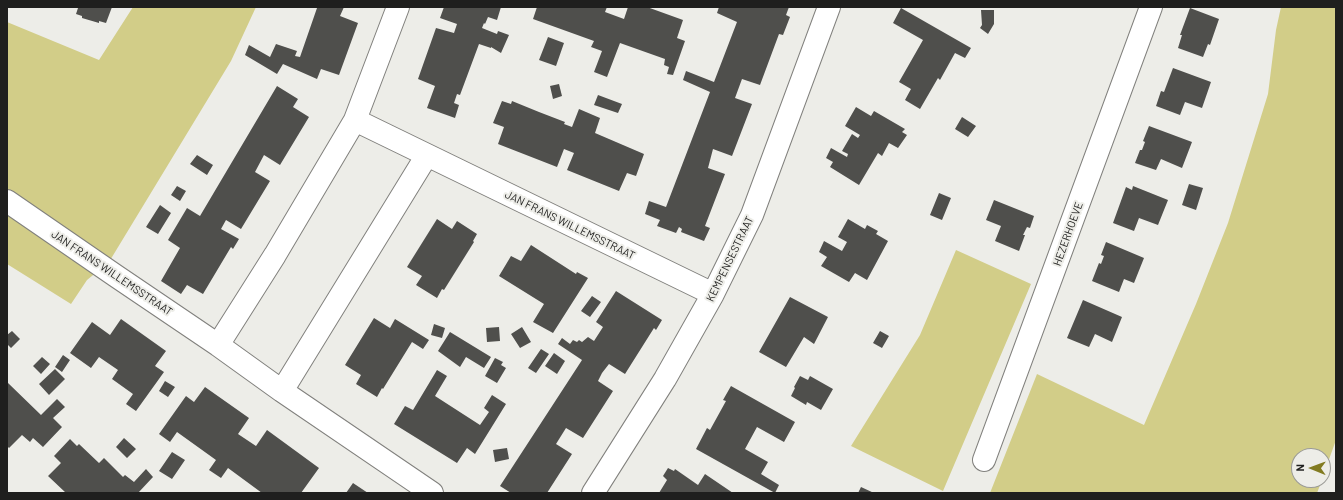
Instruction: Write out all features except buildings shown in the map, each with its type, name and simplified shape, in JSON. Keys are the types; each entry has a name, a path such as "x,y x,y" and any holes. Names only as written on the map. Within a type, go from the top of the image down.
{"street":[{"path":"218,345 275,255 355,120 398,7"},
{"name":"KEMPENSESTRAAT","path":"593,493 669,372 714,294 752,214 829,7"},
{"name":"HEZERHOEVE","path":"984,460 1151,7"},
{"name":"JAN FRANS WILLEMSSTRAAT","path":"355,120 714,294"},
{"path":"282,391 427,155"},
{"name":"JAN FRANS WILLEMSSTRAAT","path":"7,201 432,493"}],"shaded area":[{"path":"133,7 256,7 231,61 109,262 87,280 71,304 7,264 7,22 99,60"},
{"path":"1281,7 1336,7 1336,440 1331,454 1331,448 1291,448 1291,488 1319,488 1317,493 990,493 1037,374 1144,425 1196,304 1228,223 1268,94 1276,30"},
{"path":"956,250 1031,284 943,491 851,446 920,335"}]}
